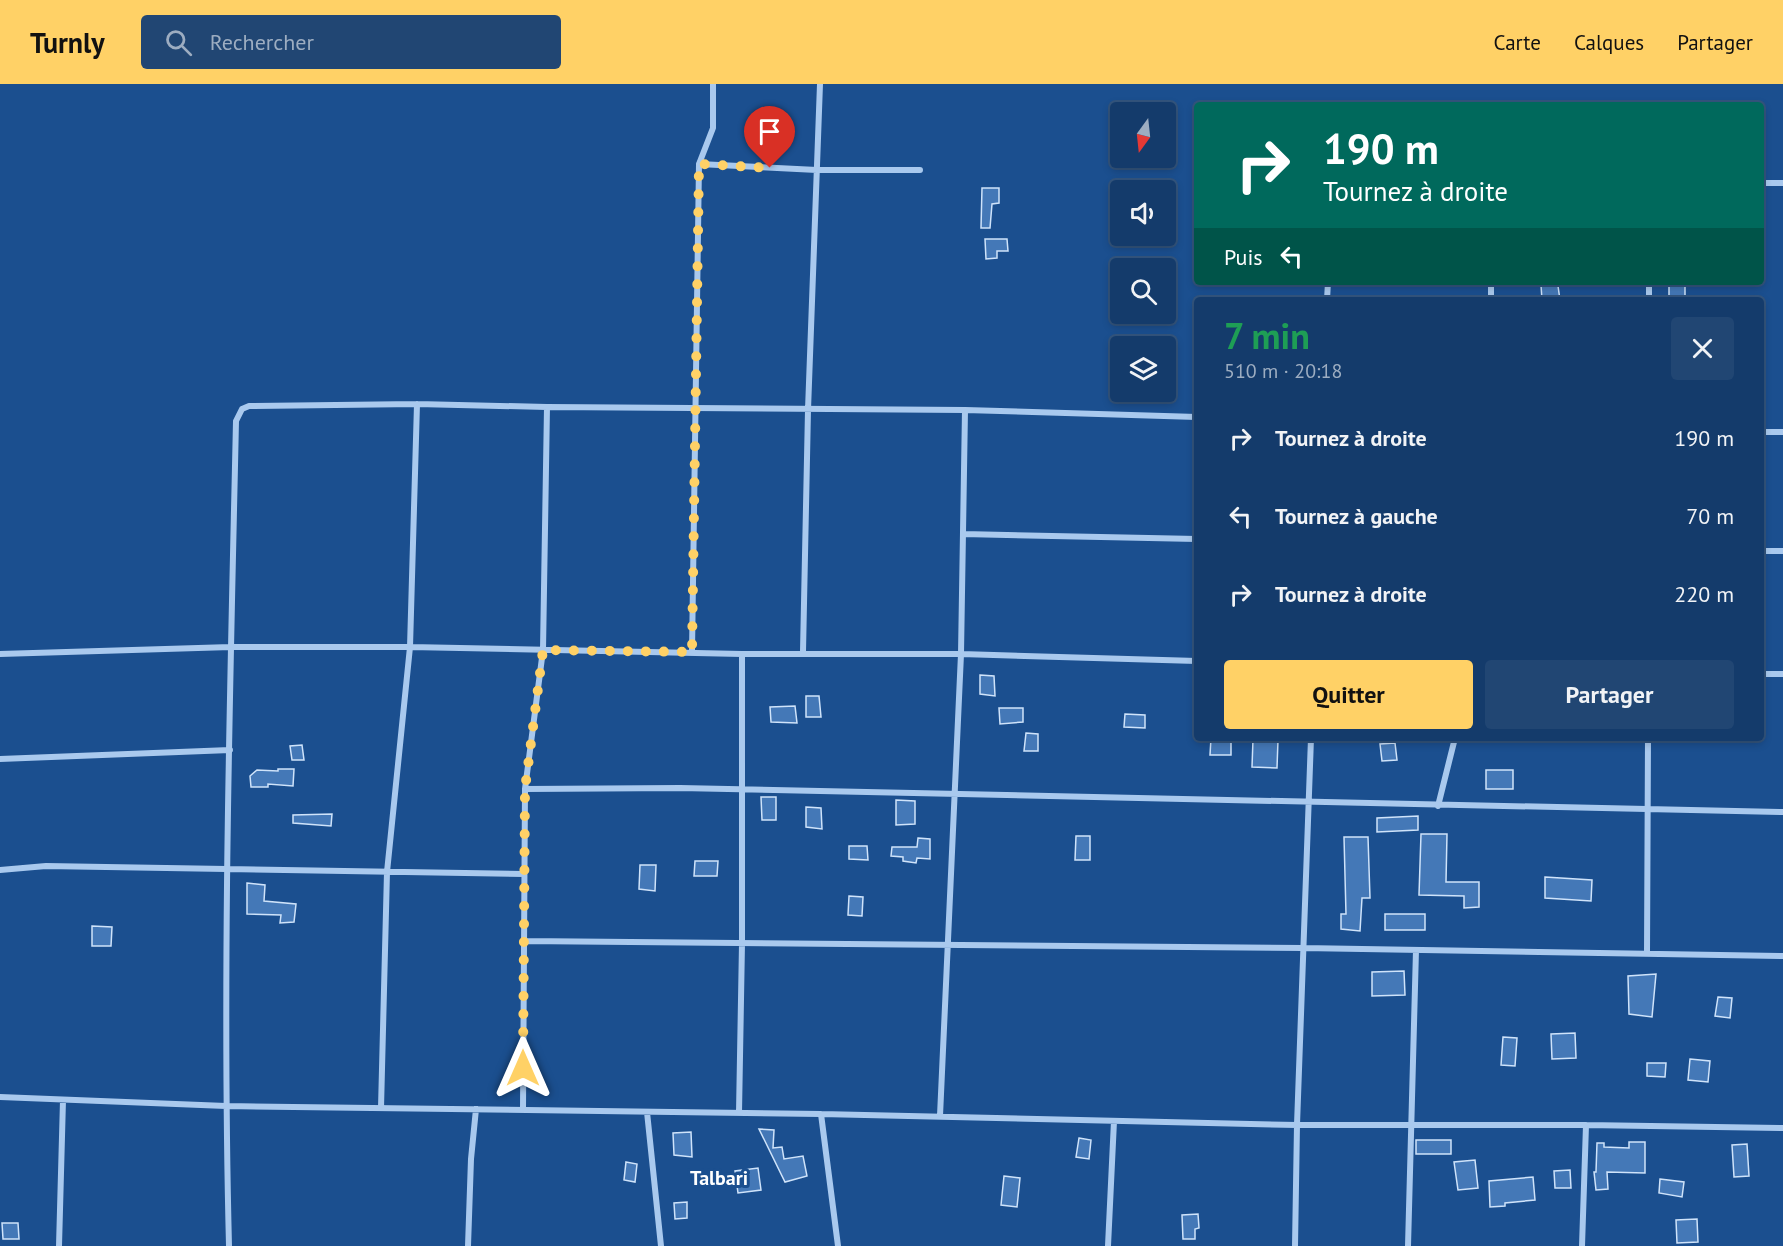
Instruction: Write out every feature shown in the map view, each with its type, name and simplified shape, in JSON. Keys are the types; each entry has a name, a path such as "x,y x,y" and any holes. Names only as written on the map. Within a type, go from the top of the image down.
{"street":[{"path":"692,652 699,164 713,128 713,84"},
{"path":"803,652 808,410 820,84"},
{"path":"699,164 817,170 921,170"},
{"path":"1764,183 1783,183"},
{"path":"381,1108 387,872 410,647 417,404"},
{"path":"229,1246 225,1106 231,647 236,421 242,409 249,406 417,404 696,409 965,410 1194,417"},
{"path":"523,1110 525,789 543,650 547,407"},
{"path":"940,1116 961,654 965,410"},
{"path":"1764,432 1783,432"},
{"path":"963,534 1194,539"},
{"path":"1764,551 1783,551"},
{"path":"0,654 231,647 410,647 742,654 803,652 961,654 1194,662"},
{"path":"739,1113 742,943 742,654"},
{"path":"1764,674 1783,674"},
{"path":"1295,1246 1297,1125 1311,741"},
{"path":"1437,806 1454,741"},
{"path":"1647,954 1648,741"},
{"path":"0,759 230,750"},
{"path":"525,789 741,789 1783,812"},
{"path":"0,870 46,866 524,874"},
{"path":"524,941 1303,948 1783,956"},
{"path":"1408,1246 1416,950"},
{"path":"0,1097 225,1106 940,1116 1297,1125 1783,1128"},
{"path":"59,1246 63,1100"},
{"path":"468,1246 471,1159 476,1109"},
{"path":"647,1112 661,1246"},
{"path":"821,1114 838,1246"},
{"path":"1108,1246 1114,1120"},
{"path":"1582,1246 1586,1125"}],"building":[{"path":"982,188 999,188 999,203 992,204 990,228 981,228"},
{"path":"985,239 1007,239 1008,251 997,251 997,258 986,259"},
{"path":"1541,285 1558,286 1560,297 1542,297"},
{"path":"1669,285 1685,285 1685,297 1669,297"},
{"path":"980,675 994,676 995,696 980,694"},
{"path":"806,696 819,696 821,717 806,717"},
{"path":"795,706 797,723 771,722 770,707"},
{"path":"999,708 1023,708 1023,722 1000,724"},
{"path":"1125,714 1145,715 1145,728 1124,727"},
{"path":"1026,733 1038,734 1038,751 1024,751"},
{"path":"1211,741 1231,741 1231,755 1210,755"},
{"path":"1253,741 1278,741 1277,768 1252,767"},
{"path":"1395,743 1397,760 1382,761 1380,744"},
{"path":"302,745 304,760 292,760 290,746"},
{"path":"278,769 294,769 293,786 268,784 268,787 251,787 250,776 257,770 278,771"},
{"path":"1486,770 1513,770 1513,789 1486,789"},
{"path":"761,797 776,797 776,820 762,820"},
{"path":"896,800 915,801 915,824 896,825"},
{"path":"806,807 821,808 822,829 806,827"},
{"path":"332,814 331,826 293,823 293,815"},
{"path":"1418,816 1418,830 1377,832 1377,818"},
{"path":"1421,834 1447,834 1446,882 1479,882 1479,907 1464,908 1464,896 1419,895"},
{"path":"1076,836 1090,836 1090,860 1075,860"},
{"path":"1344,837 1368,837 1370,898 1362,898 1360,931 1341,929 1341,914 1346,914"},
{"path":"918,838 930,839 930,859 917,858 916,863 903,861 903,857 891,856 892,847 917,847"},
{"path":"849,846 867,846 868,860 849,859"},
{"path":"695,861 718,861 717,876 694,876"},
{"path":"640,865 656,865 655,891 639,889"},
{"path":"1545,877 1592,880 1591,901 1545,898"},
{"path":"247,883 265,885 264,901 296,904 294,922 280,923 281,915 247,914"},
{"path":"849,896 863,897 862,916 848,915"},
{"path":"1385,914 1425,914 1425,930 1385,930"},
{"path":"92,926 112,927 111,946 92,946"},
{"path":"1404,971 1405,995 1372,996 1372,972"},
{"path":"1656,974 1652,1017 1629,1014 1628,976"},
{"path":"1718,997 1732,998 1730,1018 1715,1016"},
{"path":"1575,1033 1576,1058 1552,1059 1551,1034"},
{"path":"1503,1037 1517,1038 1515,1066 1501,1065"},
{"path":"1690,1059 1710,1061 1708,1082 1688,1080"},
{"path":"1647,1063 1666,1063 1665,1077 1647,1076"},
{"path":"759,1129 774,1130 773,1148 782,1147 784,1159 803,1156 807,1176 785,1182"},
{"path":"691,1132 692,1157 674,1155 673,1133"},
{"path":"1079,1138 1091,1140 1089,1159 1076,1157"},
{"path":"1416,1140 1451,1140 1451,1154 1416,1154"},
{"path":"1629,1142 1645,1142 1645,1173 1607,1172 1608,1189 1596,1190 1594,1172 1596,1172 1597,1143 1604,1143 1604,1147 1629,1148"},
{"path":"1747,1144 1749,1176 1734,1177 1732,1145"},
{"path":"1475,1160 1478,1188 1458,1190 1454,1162"},
{"path":"626,1162 637,1164 635,1182 624,1180"},
{"path":"758,1168 761,1190 738,1193 735,1171"},
{"path":"1570,1170 1571,1188 1555,1188 1554,1171"},
{"path":"1004,1176 1020,1178 1017,1207 1001,1205"},
{"path":"1533,1177 1535,1200 1490,1207 1489,1181"},
{"path":"1660,1179 1684,1182 1682,1197 1659,1193"},
{"path":"687,1202 687,1218 675,1219 674,1203"},
{"path":"1198,1214 1199,1228 1195,1229 1195,1239 1183,1239 1182,1215"},
{"path":"1697,1219 1698,1242 1677,1243 1676,1220"},
{"path":"2,1223 18,1223 19,1239 3,1239"}],"district":[{"name":"Talbari","path":"719,1178"}],"route":[{"path":"523,1068 525,789 543,650 692,652 699,164 770,168"}]}
